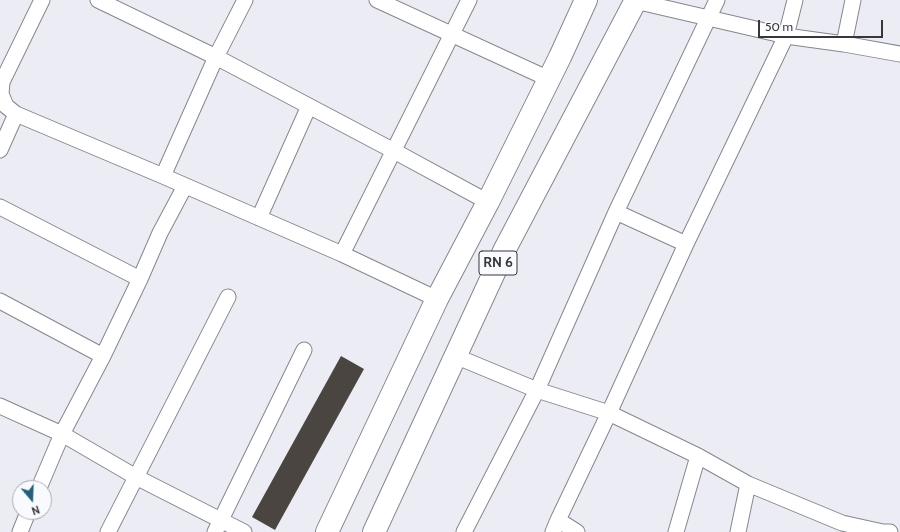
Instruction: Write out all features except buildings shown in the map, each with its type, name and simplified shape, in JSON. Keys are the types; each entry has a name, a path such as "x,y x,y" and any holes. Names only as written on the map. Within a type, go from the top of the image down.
{"main road":[{"name":"RN 6","path":"327,532 437,299 488,202 586,0"},
{"name":"RN 6","path":"374,532 505,249 635,0"}],"street":[{"path":"42,0 2,82 1,94 6,106 16,114 342,254 437,299"},
{"path":"98,0 216,57 488,202"},
{"path":"163,176 216,57 245,0"},
{"path":"377,0 549,79"},
{"path":"342,254 469,0"},
{"path":"635,0 786,36 900,54"},
{"path":"464,532 537,390 616,212 717,0"},
{"path":"577,532 555,526 609,413 686,244 786,36 795,0"},
{"path":"844,44 853,0"},
{"path":"259,218 309,106"},
{"path":"0,150 16,114"},
{"path":"42,480 62,434 103,356 184,186"},
{"path":"0,207 140,279"},
{"path":"616,212 686,244"},
{"path":"108,532 228,297"},
{"path":"0,301 103,356"},
{"path":"218,526 304,350"},
{"path":"455,356 537,390 609,413 698,456 748,484 842,523 883,532 890,532"},
{"path":"0,406 62,434 218,526 244,532"},
{"path":"676,532 698,456"},
{"path":"738,532 748,484"},
{"path":"20,532 25,520"}]}
